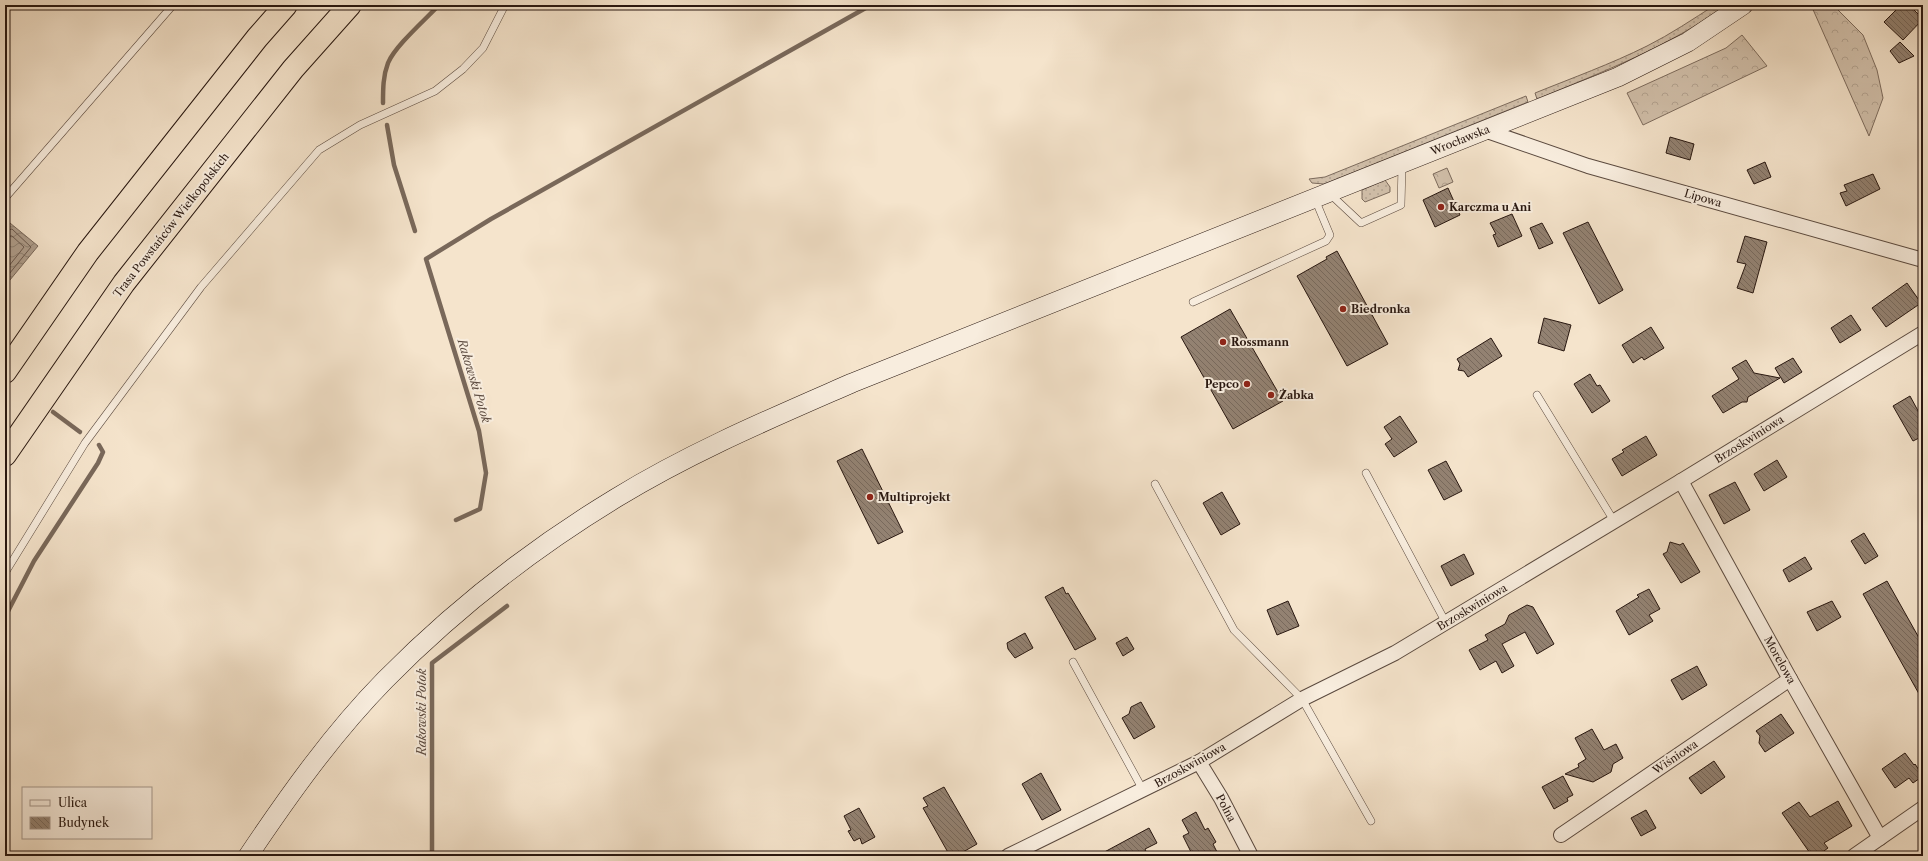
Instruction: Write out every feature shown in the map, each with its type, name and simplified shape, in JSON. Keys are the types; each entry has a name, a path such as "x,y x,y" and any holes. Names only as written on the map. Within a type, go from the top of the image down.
{"highway":[{"path":"5,372 88,252 257,38 286,5"},
{"name":"Trasa Powstańców Wielkopolskich","path":"5,455 124,282 293,69 350,5"}],"main road":[{"name":"Wrocławska","path":"248,856 282,805 335,737 385,680 483,591 518,564 592,512 686,458 789,410 992,327 1618,77 1688,42 1743,5"}],"street":[{"name":"Lipowa","path":"1484,130 1588,166 1923,260"},
{"name":"Brzoskwiniowa","path":"1008,856 1199,762 1302,699 1395,652 1446,623 1923,332"},
{"name":"Morelowa","path":"1681,481 1880,838"},
{"name":"Wiśniowa","path":"1560,835 1790,679"},
{"name":"Polna","path":"1199,762 1221,798 1251,856"},
{"path":"1854,856 1923,808"}],"lane":[{"path":"5,198 172,5"},
{"path":"5,573 85,443 201,287 319,150 360,125 435,92 463,69 482,48 505,5"},
{"path":"1322,196 1361,224 1401,205 1402,164"},
{"path":"1193,302 1326,241 1330,235 1322,196"},
{"path":"1537,395 1614,521"},
{"path":"1366,473 1446,623"},
{"path":"1154,484 1234,630 1302,699 1371,821"},
{"path":"1073,662 1143,790"}],"green space":[{"path":"1715,5 1726,5 1682,34 1634,58 1537,99 1535,93 1633,53 1673,31"},
{"path":"1811,5 1833,5 1863,35 1877,70 1883,98 1869,136"},
{"path":"1742,35 1767,66 1643,125 1627,93 1726,48"},
{"path":"1526,96 1528,102 1324,184 1312,183 1309,179 1325,177"},
{"path":"1447,168 1453,182 1439,188 1433,174"},
{"path":"1385,180 1390,187 1390,192 1365,202 1362,199 1362,190"}],"water":[{"path":"10,223 38,246 5,286 5,229"}],"building":[{"path":"1901,5 1909,5 1923,19 1903,40 1884,22"},
{"path":"1900,42 1914,56 1899,63 1890,51"},
{"path":"1670,137 1694,144 1690,160 1666,153"},
{"path":"1765,162 1771,177 1754,184 1747,170"},
{"path":"1873,174 1880,189 1846,206 1840,193 1847,191 1844,185"},
{"name":"Karczma u Ani","path":"1448,188 1460,215 1435,227 1423,200"},
{"path":"1512,214 1522,236 1498,247 1493,235 1496,234 1490,223"},
{"path":"1588,222 1623,290 1599,304 1563,233"},
{"path":"1542,223 1553,243 1539,249 1530,228"},
{"path":"1745,236 1767,242 1753,293 1737,288 1746,264 1737,262"},
{"name":"Biedronka","path":"1337,251 1388,344 1347,366 1297,276 1327,259 1326,257"},
{"path":"1907,283 1921,303 1886,327 1872,308"},
{"path":"1230,309 1283,401 1233,429 1181,337"},
{"path":"1851,315 1861,330 1840,343 1831,328"},
{"path":"1544,318 1571,325 1564,351 1538,343"},
{"path":"1651,327 1664,348 1644,360 1642,357 1633,363 1622,345"},
{"path":"1491,338 1502,356 1468,377 1464,371 1458,370 1460,364 1457,359"},
{"path":"1793,358 1802,372 1784,383 1775,368"},
{"path":"1746,360 1754,373 1780,378 1748,397 1747,402 1742,402 1723,413 1712,396 1739,379 1732,368"},
{"path":"1590,374 1597,386 1600,385 1610,401 1592,413 1574,384"},
{"path":"1910,396 1923,420 1923,436 1913,441 1893,406"},
{"path":"1400,416 1417,442 1394,457 1385,444 1392,439 1384,427"},
{"path":"1646,436 1657,455 1622,476 1612,459 1624,452 1622,450"},
{"name":"Multiprojekt","path":"862,449 903,532 878,544 837,461"},
{"path":"1777,460 1787,477 1764,491 1754,474"},
{"path":"1446,461 1462,491 1444,500 1428,470"},
{"path":"1735,482 1750,510 1724,524 1709,495"},
{"path":"1222,492 1240,524 1221,535 1203,503"},
{"path":"1864,533 1878,556 1865,564 1851,541"},
{"path":"1670,542 1680,545 1683,543 1700,572 1681,583 1663,554 1667,552"},
{"path":"1464,554 1474,574 1451,586 1441,566"},
{"path":"1805,557 1812,569 1789,582 1783,570"},
{"path":"1887,581 1923,645 1923,701 1863,594"},
{"path":"1063,587 1066,594 1068,593 1096,639 1075,650 1045,597"},
{"path":"1649,589 1660,609 1649,615 1653,621 1629,635 1616,611 1639,597 1637,595"},
{"path":"1288,601 1299,626 1277,635 1267,610"},
{"path":"1832,601 1841,617 1817,631 1807,612"},
{"path":"1527,605 1533,607 1554,644 1537,654 1525,632 1502,644 1514,666 1502,673 1496,661 1480,670 1469,650 1488,640 1485,635 1505,624 1509,615"},
{"path":"1025,633 1033,648 1015,658 1008,649 1007,643"},
{"path":"1127,637 1134,649 1123,656 1116,643"},
{"path":"1697,666 1707,685 1682,700 1671,680"},
{"path":"1141,702 1155,727 1134,739 1122,718 1129,714 1131,707"},
{"path":"1781,714 1794,733 1765,752 1759,743 1760,736 1756,731"},
{"path":"1592,729 1604,750 1616,744 1623,758 1613,764 1611,772 1593,782 1565,774 1579,767 1578,764 1586,759 1575,738"},
{"path":"1905,753 1923,776 1913,783 1909,778 1895,788 1882,769"},
{"path":"1714,761 1725,777 1701,794 1689,778"},
{"path":"1041,773 1061,810 1042,820 1022,784"},
{"path":"1563,776 1573,795 1567,798 1568,801 1554,809 1542,787"},
{"path":"944,787 977,844 956,856 950,856 923,808 928,806 923,798"},
{"path":"1838,801 1852,826 1824,843 1828,848 1817,856 1812,856 1782,813 1799,802 1810,817"},
{"path":"859,808 875,837 862,844 860,838 854,841 848,831 851,830 844,816"},
{"path":"1646,810 1656,828 1641,836 1631,818"},
{"path":"1196,812 1205,830 1208,828 1216,842 1213,844 1219,856 1193,856 1183,836 1189,833 1182,820"},
{"path":"1149,828 1157,843 1145,849 1148,856 1097,856"}],"waterway":[{"name":"Rakowski Potok","path":"383,103 383,88 388,63 404,41 439,5"},
{"path":"456,520 480,509 486,473 479,431 426,259 491,219 871,5"},
{"name":"Rakowski Potok","path":"387,125 394,165 415,231"},
{"path":"53,412 80,432"},
{"path":"5,617 34,561 98,463 103,452 99,445"},
{"name":"Rakowski Potok","path":"432,856 432,663 507,606"}],"place":[{"name":"Karczma u Ani","path":"1441,207"},
{"name":"Biedronka","path":"1343,309"},
{"name":"Rossmann","path":"1223,342"},
{"name":"Pepco","path":"1247,384"},
{"name":"Żabka","path":"1271,395"},
{"name":"Multiprojekt","path":"870,497"}]}
